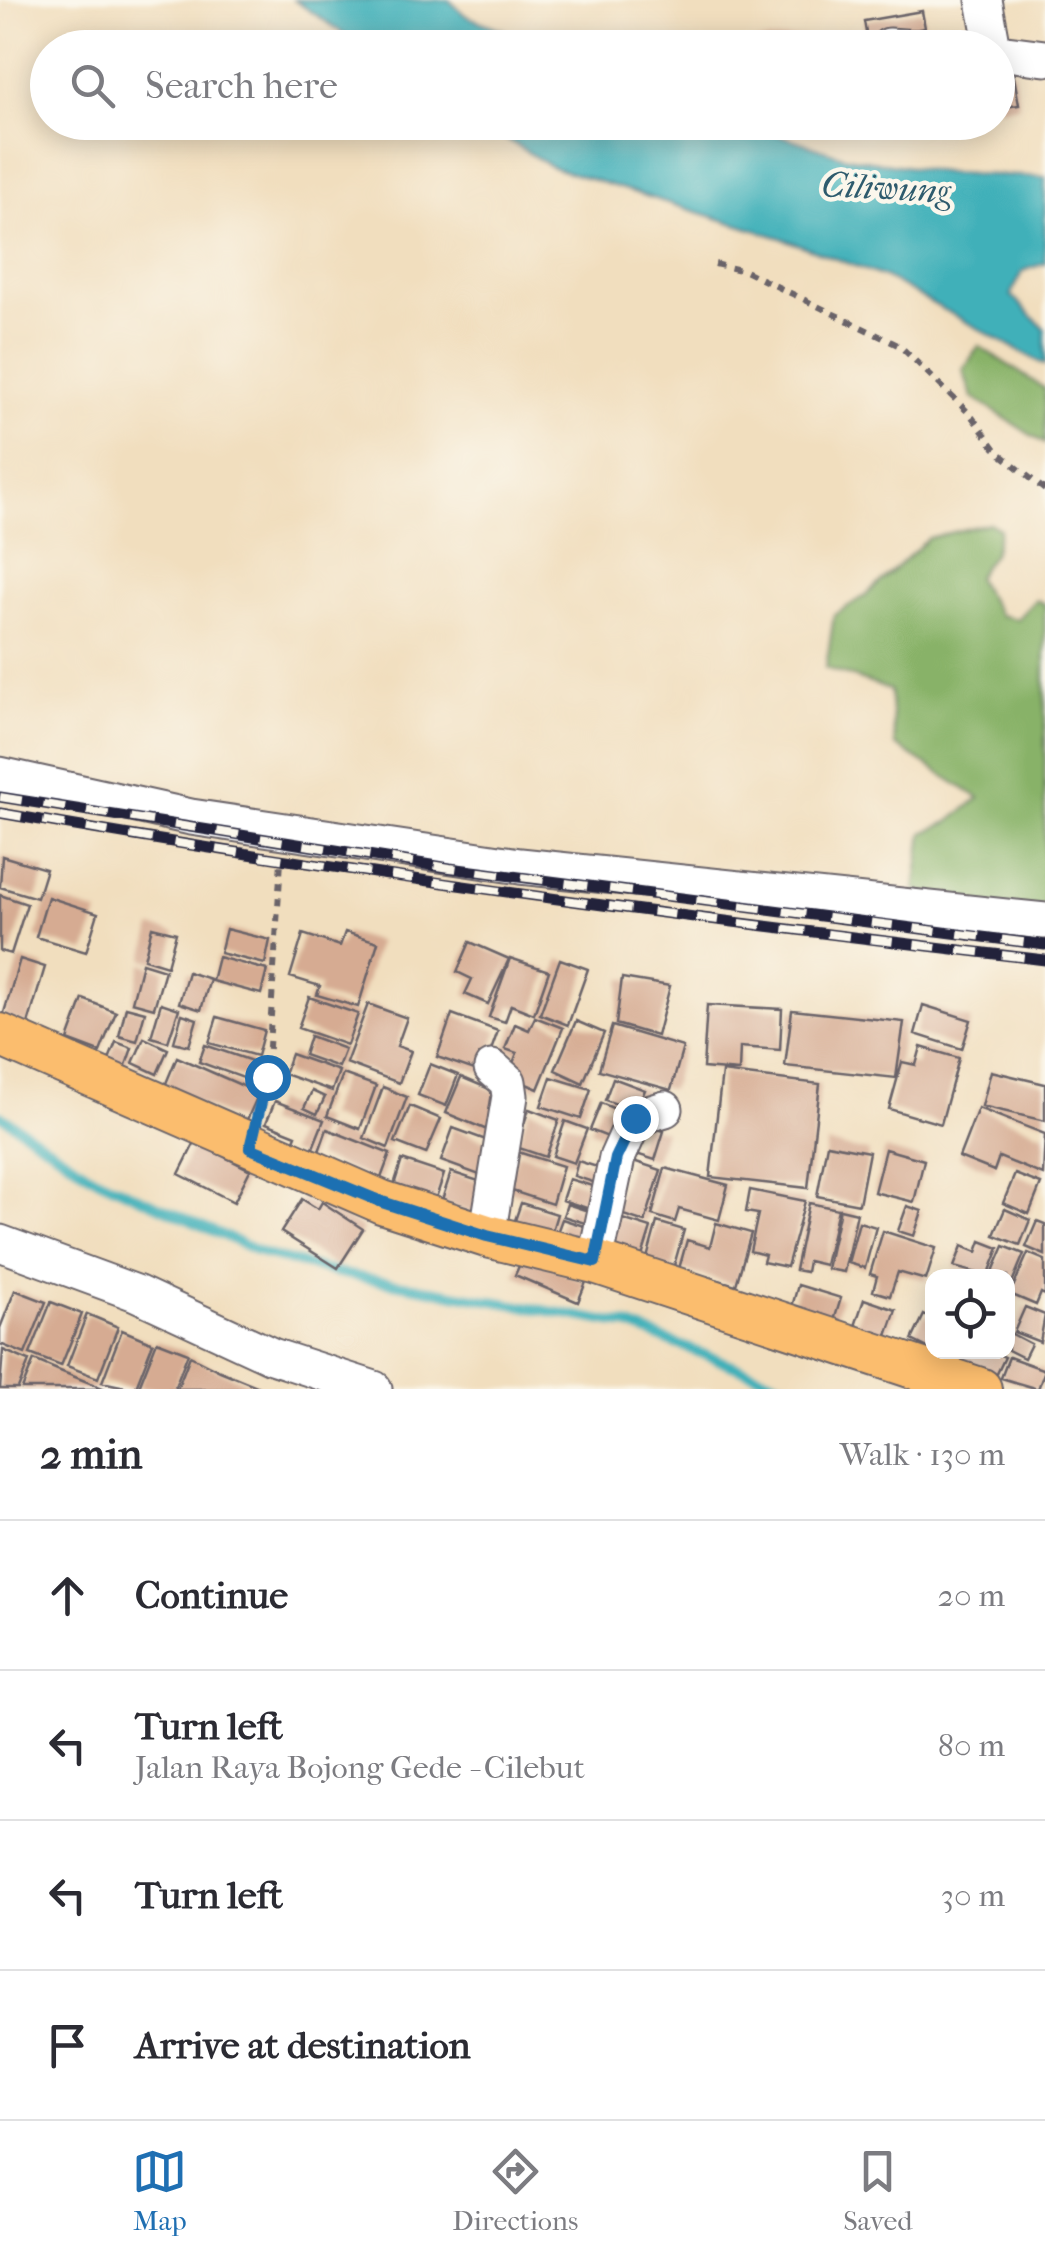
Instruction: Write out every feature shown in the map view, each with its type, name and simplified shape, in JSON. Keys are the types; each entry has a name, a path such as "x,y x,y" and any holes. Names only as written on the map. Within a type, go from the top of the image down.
{"main road":[{"path":"0,1035 110,1080 250,1148 382,1202 487,1236 595,1262 980,1389"}],"street":[{"path":"984,0 991,30"},
{"path":"1015,53 1045,58"},
{"path":"0,775 191,818 520,866 1045,921"},
{"path":"487,1236 510,1096 508,1082 492,1068"},
{"path":"595,1262 616,1158 635,1118 665,1109"},
{"path":"0,1243 136,1292 272,1356 374,1389"}],"path":[{"path":"715,264 745,271 900,346 970,414 998,452 1045,490"},
{"path":"250,1148 267,1077 282,830"}],"green space":[{"path":"979,346 1045,389 1045,444 972,397 963,370"},
{"path":"989,523 1000,529 993,554 976,577 999,615 1017,619 1035,600 1045,604 1045,927 915,890 923,833 949,822 979,798 895,745 890,690 826,668 834,615 865,596 929,538"}],"water":[{"path":"294,0 449,0 466,16 502,30 338,30"},
{"name":"Ciliwung","path":"508,140 794,140 846,157 948,173 1045,177 1045,263 1023,271 1011,295 1045,329 1045,365 884,277 781,238 552,167"}],"building":[{"path":"922,11 925,28 866,30 864,21"},
{"path":"2,856 46,869 37,898 0,887"},
{"path":"0,895 27,904 11,954 0,951"},
{"path":"48,897 98,913 86,952 36,937"},
{"path":"152,927 176,933 167,966 144,959"},
{"path":"226,929 270,940 265,964 220,953"},
{"path":"345,932 378,942 358,1007 317,995 320,986 290,977 303,934 340,946"},
{"path":"470,942 509,959 488,1004 465,994 472,979 457,972"},
{"path":"218,957 267,970 261,994 212,981"},
{"path":"510,958 549,971 534,1014 511,1005 505,1022 489,1017"},
{"path":"20,959 45,967 28,1024 3,1016"},
{"path":"560,959 588,969 568,1025 540,1014"},
{"path":"142,963 165,970 154,1008 132,1002"},
{"path":"188,972 210,979 201,1010 179,1003"},
{"path":"622,978 670,986 657,1036 616,1024"},
{"path":"309,997 358,1014 347,1045 298,1028"},
{"path":"83,999 116,1012 100,1052 68,1040"},
{"path":"161,1003 179,1009 168,1042 151,1037"},
{"path":"368,1004 407,1018 397,1046 411,1051 399,1083 346,1063"},
{"path":"707,1005 782,1009 780,1050 740,1047 739,1071 703,1068"},
{"path":"923,1005 971,1020 962,1049 915,1034"},
{"path":"126,1007 145,1012 137,1041 119,1036"},
{"path":"792,1010 904,1022 896,1078 785,1066"},
{"path":"182,1014 197,1019 189,1046 174,1042"},
{"path":"452,1014 498,1031 483,1073 437,1057"},
{"path":"217,1017 264,1030 257,1056 209,1043"},
{"path":"535,1017 563,1028 538,1089 508,1076 517,1053 505,1049 515,1024 529,1030"},
{"path":"576,1021 604,1033 583,1083 555,1070"},
{"path":"612,1026 683,1047 671,1090 599,1070"},
{"path":"310,1036 345,1049 338,1067 304,1055"},
{"path":"144,1038 168,1049 157,1074 133,1063"},
{"path":"116,1042 132,1048 125,1068 108,1062"},
{"path":"205,1045 252,1061 246,1079 199,1062"},
{"path":"921,1047 959,1058 941,1124 889,1109 902,1062 916,1065"},
{"path":"291,1054 339,1071 332,1091 284,1074"},
{"path":"177,1057 259,1093 245,1124 164,1088"},
{"path":"430,1064 458,1075 446,1106 418,1095"},
{"path":"991,1071 1045,1084 1045,1121 982,1106"},
{"path":"722,1072 820,1084 808,1188 710,1177"},
{"path":"343,1074 376,1086 360,1129 327,1116"},
{"path":"461,1077 506,1096 492,1132 446,1113"},
{"path":"551,1077 591,1089 581,1119 541,1106"},
{"path":"613,1078 645,1090 636,1111 605,1100"},
{"path":"383,1087 407,1097 388,1148 364,1138"},
{"path":"312,1091 325,1097 317,1114 304,1108"},
{"path":"275,1101 324,1120 308,1160 289,1152 296,1135 266,1123"},
{"path":"601,1103 629,1115 618,1141 590,1130"},
{"path":"410,1106 441,1119 426,1154 395,1142"},
{"path":"978,1108 1045,1134 1043,1175 999,1157 994,1171 959,1157"},
{"path":"529,1109 559,1120 546,1157 516,1147"},
{"path":"565,1121 587,1129 574,1163 553,1156"},
{"path":"642,1124 664,1131 655,1160 633,1153"},
{"path":"453,1128 497,1144 485,1177 441,1161"},
{"path":"327,1129 390,1154 380,1181 317,1157"},
{"path":"195,1142 250,1170 234,1202 179,1174"},
{"path":"827,1144 869,1152 859,1204 817,1196"},
{"path":"885,1149 924,1160 914,1202 874,1192"},
{"path":"518,1152 563,1166 552,1204 506,1189"},
{"path":"402,1160 444,1174 435,1201 393,1188"},
{"path":"630,1160 661,1170 645,1222 614,1212"},
{"path":"578,1161 610,1171 605,1186 574,1176"},
{"path":"665,1168 728,1185 719,1220 679,1209 675,1222 652,1215"},
{"path":"451,1172 488,1184 478,1215 441,1203"},
{"path":"1015,1174 1041,1184 1029,1214 1003,1203"},
{"path":"569,1179 606,1190 599,1212 562,1200"},
{"path":"750,1190 805,1201 787,1267 763,1262 765,1255 750,1251 758,1214 746,1212"},
{"path":"302,1199 318,1209 322,1202 363,1229 338,1268 281,1232"},
{"path":"521,1203 557,1214 550,1237 513,1226"},
{"path":"809,1203 838,1209 825,1265 808,1261 806,1272 795,1270"},
{"path":"567,1204 597,1214 594,1226 563,1216"},
{"path":"907,1206 922,1211 914,1236 898,1231"},
{"path":"840,1209 857,1213 844,1272 827,1269"},
{"path":"1005,1209 1030,1220 1020,1245 994,1235"},
{"path":"616,1217 651,1228 640,1263 605,1251"},
{"path":"562,1219 596,1230 590,1249 555,1238"},
{"path":"1037,1221 1045,1224 1045,1255 1026,1247"},
{"path":"657,1222 684,1230 673,1269 646,1262"},
{"path":"859,1222 876,1227 865,1268 848,1263"},
{"path":"716,1223 751,1233 736,1285 679,1269 687,1240 710,1247"},
{"path":"883,1231 936,1248 929,1269 925,1269 925,1280 898,1272 890,1296 873,1291 877,1276 870,1274"},
{"path":"981,1241 999,1248 991,1269 954,1267 962,1246 977,1252"},
{"path":"1004,1246 1024,1254 1015,1275 1015,1269 994,1269"},
{"path":"1028,1253 1045,1260 1045,1295 1041,1293 1036,1305 1015,1296 1015,1283"},
{"path":"524,1255 586,1282 578,1302 515,1275"},
{"path":"798,1285 841,1298 832,1327 790,1314"},
{"path":"15,1290 46,1302 25,1354 0,1344 0,1328"},
{"path":"864,1299 896,1310 883,1347 852,1335"},
{"path":"51,1302 82,1314 61,1366 30,1354"},
{"path":"1025,1307 1045,1315 1040,1342 1015,1330"},
{"path":"87,1314 118,1327 98,1378 67,1366"},
{"path":"924,1315 925,1316 925,1346 912,1340"},
{"path":"122,1330 153,1343 135,1389 102,1382"},
{"path":"1015,1336 1031,1344 1024,1358 1015,1354"},
{"path":"157,1341 188,1353 174,1389 138,1389"},
{"path":"3,1350 29,1361 18,1389 0,1389"},
{"path":"190,1356 220,1371 264,1389 177,1389"},
{"path":"942,1359 1004,1359 991,1386"},
{"path":"1008,1359 1045,1370 1038,1389 1001,1378"},
{"path":"34,1360 60,1371 105,1389 22,1389"}],"waterway":[{"path":"0,1115 92,1176 264,1254 337,1273 627,1325 795,1389"}],"railway":[{"path":"0,797 450,868 1045,945"},
{"path":"0,813 521,894 1045,960"}],"route":[{"path":"267,1077 250,1148 382,1202 487,1236 595,1262 616,1158 635,1118"}]}
